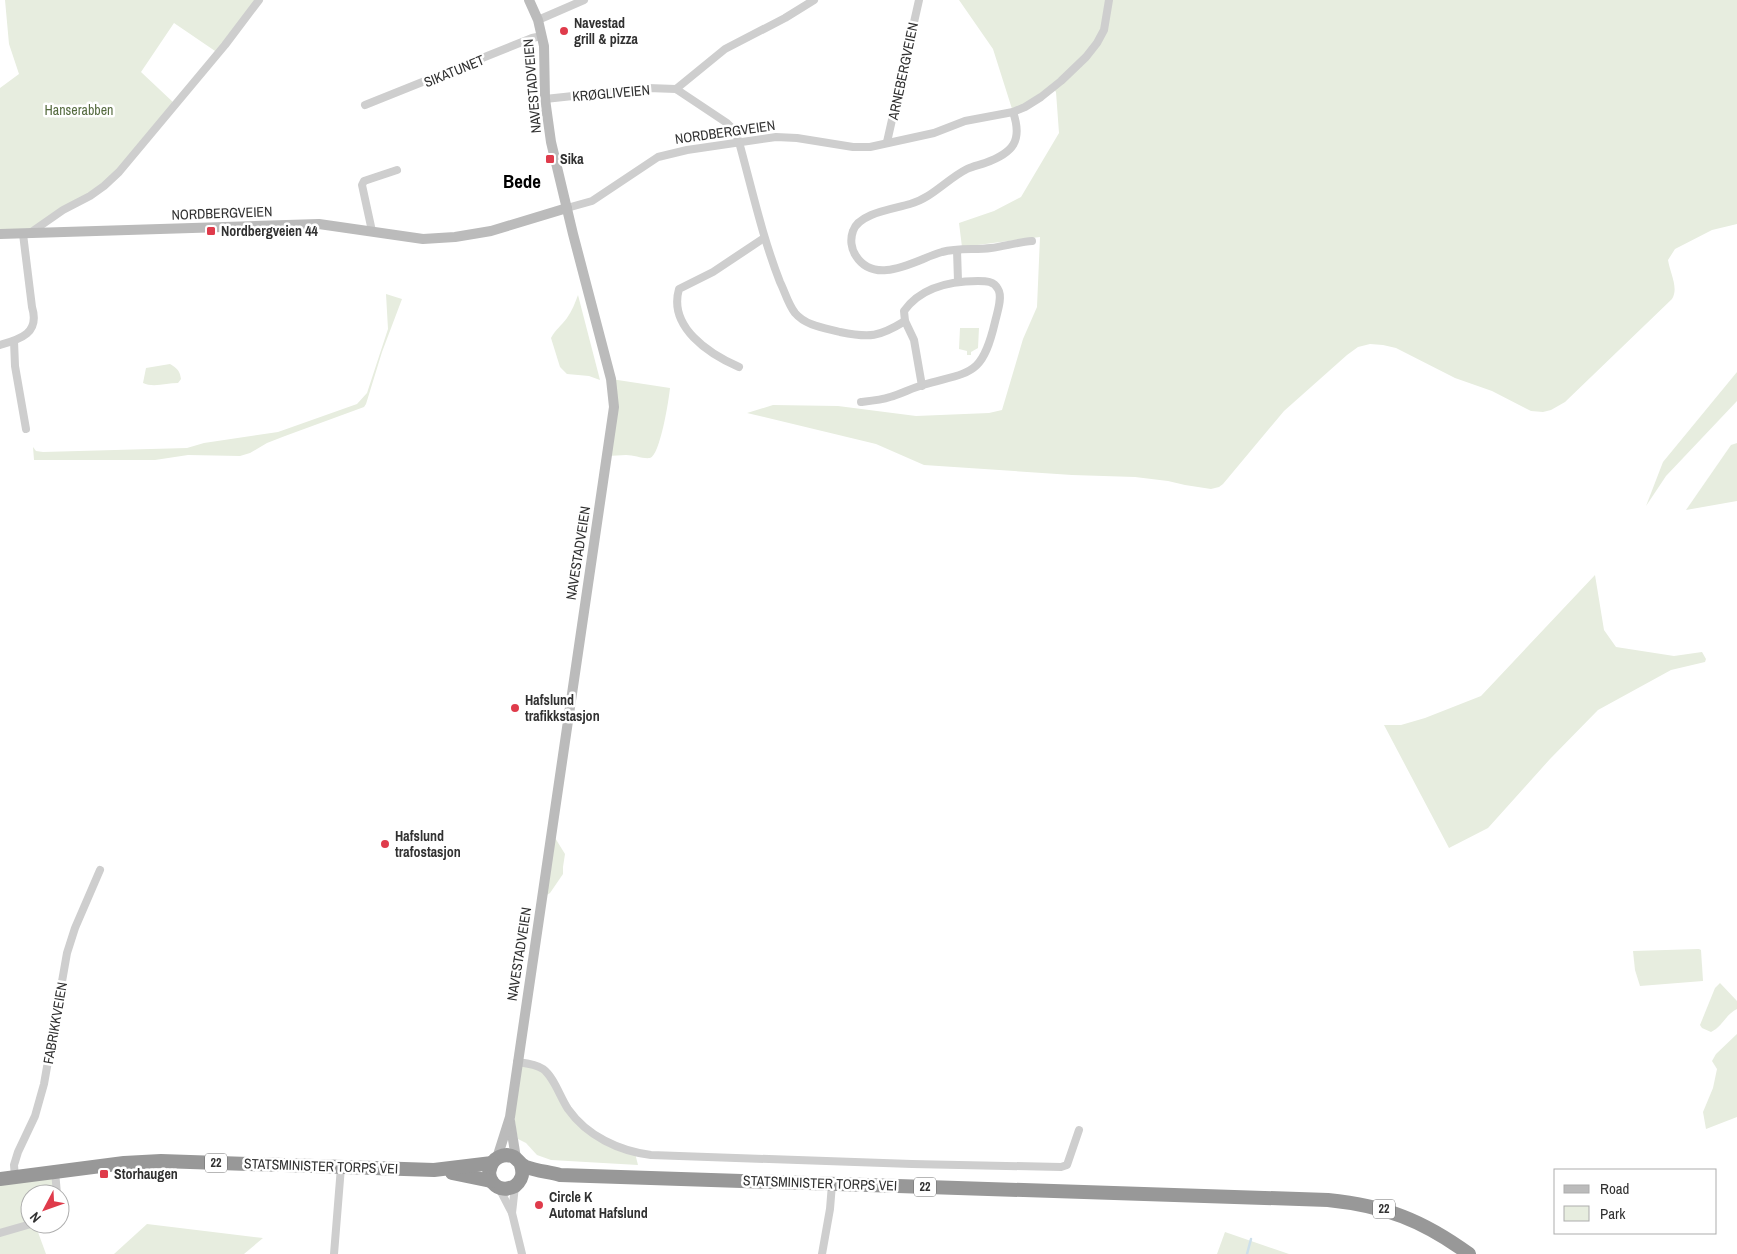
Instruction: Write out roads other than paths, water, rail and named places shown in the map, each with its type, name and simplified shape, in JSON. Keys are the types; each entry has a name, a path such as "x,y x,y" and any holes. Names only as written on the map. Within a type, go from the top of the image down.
{"highway":[{"name":"22","path":"494,1160 506,1155 518,1162"},
{"name":"STATSMINISTER TORPS VEI","path":"434,1170 494,1160"},
{"path":"494,1160 489,1172 495,1184"},
{"name":"STATSMINISTER TORPS VEI","path":"0,1179 124,1163 161,1161 434,1170 495,1184"},
{"name":"STATSMINISTER TORPS VEI","path":"518,1162 560,1175"},
{"path":"517,1184 522,1173 518,1162"},
{"name":"STATSMINISTER TORPS VEI","path":"517,1184 560,1175 1337,1201 1383,1209 1424,1226 1469,1254"},
{"name":"22","path":"495,1184 508,1189 517,1184"}],"street":[{"path":"0,345 14,342 29,332 33,326 35,315 32,307 26,233 90,196 120,172 259,0"},
{"name":"NAVESTADVEIEN","path":"494,1160 510,1118 614,406 611,379 551,142 545,100 544,46 538,20 529,0"},
{"path":"538,20 584,0"},
{"path":"814,0 785,18 726,49 676,89 727,123 734,130 739,142 764,238 795,313 815,326 862,337 872,336 894,328 905,321"},
{"name":"ARNEBERGVEIEN","path":"887,142 919,0"},
{"name":"NORDBERGVEIEN","path":"0,234 319,224 372,230 423,239 456,237 491,231 586,203 602,195 658,158 687,150 776,137 797,138 853,147 870,147 934,133 965,120 1013,112 1026,107 1041,97 1086,57 1104,30 1109,0"},
{"name":"SIKATUNET","path":"365,105 532,38 542,36"},
{"name":"KRØGLIVEIEN","path":"545,100 648,88 676,89"},
{"path":"1013,112 1018,134 1008,151 1000,157 968,169 934,194 920,201 870,216 862,221 854,229 851,240 852,250 858,259 867,266 877,270 888,271 943,252 991,248 1032,241"},
{"path":"372,230 362,185 364,181 397,170"},
{"path":"738,368 720,359 695,339 682,322 678,312 677,297 679,289 713,272 764,238"},
{"path":"957,250 958,281"},
{"path":"860,402 890,397 957,377 970,371 980,362 991,338 1000,296 998,289 993,283 986,281 958,281 947,283 920,295 904,311 905,321 914,340 922,386"},
{"path":"14,342 15,366 26,429"},
{"name":"FABRIKKVEIEN","path":"15,1177 14,1165 18,1152 35,1116 44,1084 67,953 75,928 100,870"},
{"path":"517,1062 543,1069 550,1076 569,1110 586,1128 601,1139 628,1151 651,1155 1061,1167 1067,1165 1070,1160 1079,1130"},
{"name":"NAVESTADVEIEN","path":"510,1118 518,1162"},
{"path":"334,1254 341,1167"},
{"path":"55,1171 56,1184"},
{"path":"495,1184 512,1213 522,1254"},
{"path":"512,1213 517,1184"},
{"path":"822,1254 832,1184"},
{"path":"0,1233 20,1227"}],"waterway":[{"path":"1247,1254 1251,1239"}],"place":[{"name":"Navestad grill & pizza","path":"564,31"},
{"name":"Sika","path":"550,159"},
{"name":"Nordbergveien 44","path":"211,231"},
{"name":"Hafslund trafikkstasjon","path":"515,708"},
{"name":"Hafslund trafostasjon","path":"385,844"},
{"name":"Storhaugen","path":"104,1174"},
{"name":"Circle K Automat Hafslund","path":"539,1205"}],"district":[{"name":"Bede","path":"522,181"}],"park label":[{"name":"Hanserabben","path":"79,110"}]}
